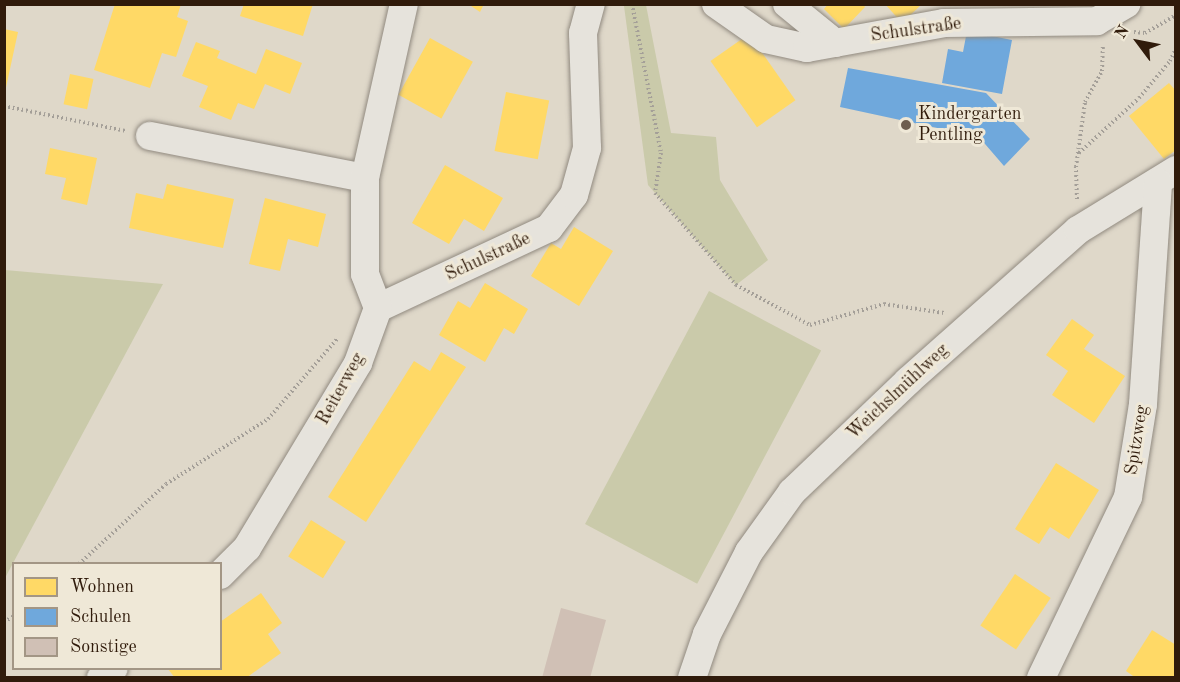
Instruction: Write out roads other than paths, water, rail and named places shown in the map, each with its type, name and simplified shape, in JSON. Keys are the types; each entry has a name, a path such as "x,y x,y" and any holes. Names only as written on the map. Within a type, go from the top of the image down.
{"street":[{"path":"378,308 365,274 365,178 404,4"},
{"name":"Schulstraße","path":"378,308 549,228 574,195 587,148 583,33 591,4"},
{"name":"Schulstraße","path":"716,4 766,39 807,48 944,23 1096,21 1126,4"},
{"path":"787,4 835,43"},
{"path":"150,136 365,178"},
{"name":"Weichslmühlweg","path":"692,678 707,634 749,552 792,492 978,319 1078,230 1167,177"},
{"name":"Spitzweg","path":"1041,678 1128,497 1143,404 1167,177"},
{"name":"Reiterweg","path":"222,573 247,548 358,363 378,308"}],"place":[{"name":"Kindergarten Pentling","path":"906,125"}]}
